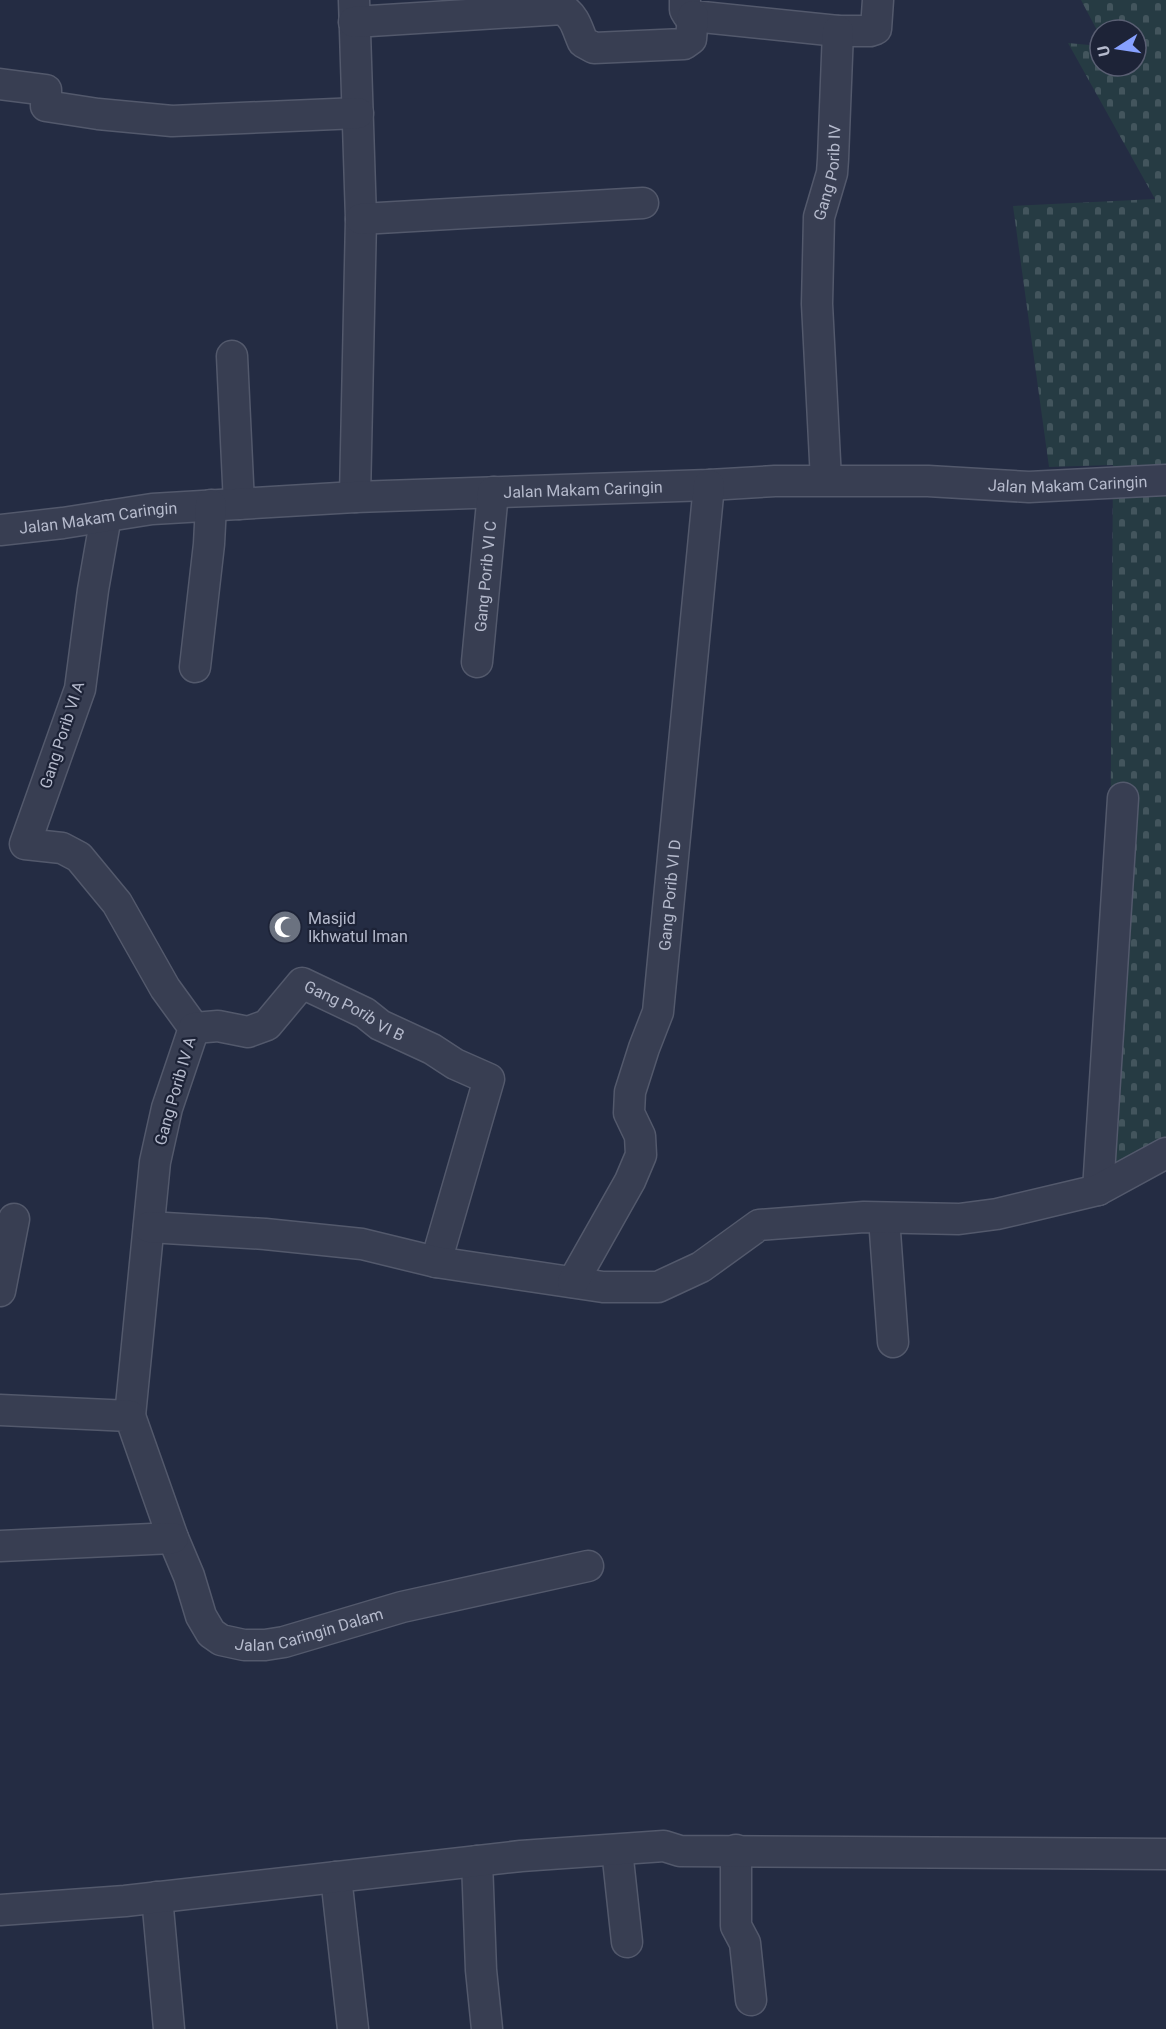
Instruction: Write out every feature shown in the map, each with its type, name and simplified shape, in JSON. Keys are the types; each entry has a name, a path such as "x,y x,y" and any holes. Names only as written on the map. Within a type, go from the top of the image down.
{"street":[{"path":"355,497 361,219 354,11 563,9 571,14 583,42 594,48 684,44 691,39 689,8 838,31 876,29 878,0"},
{"name":"Gang Porib IV","path":"826,480 817,304 819,217 832,173 838,31"},
{"path":"0,84 46,90 46,106 172,121 358,113"},
{"path":"361,219 643,203"},
{"path":"195,667 209,544 225,505 232,356"},
{"name":"Jalan Makam Caringin","path":"0,530 152,509 355,497 775,481 928,481 1029,488 1166,480"},
{"name":"Gang Porib VI D","path":"573,1282 630,1180 641,1155 640,1136 629,1113 630,1092 658,1012 709,484"},
{"name":"Gang Porib VI C","path":"477,662 493,492"},
{"name":"Gang Porib VI A","path":"25,844 80,689 93,590 106,516"},
{"path":"1098,1190 1123,798"},
{"name":"Gang Porib IV A","path":"25,844 62,848 79,857 117,903 165,988 194,1028 167,1108 155,1162 130,1416"},
{"name":"Gang Porib VI B","path":"194,1028 218,1026 248,1032 267,1024 302,983 432,1049 455,1064 489,1079 436,1262"},
{"path":"149,1227 265,1234 362,1244 436,1262 614,1288 658,1287 701,1266 759,1225 864,1217 959,1219 997,1214 1098,1190 1166,1153"},
{"path":"884,1218 893,1342"},
{"path":"0,1291 14,1219"},
{"path":"0,1410 130,1416"},
{"name":"Jalan Caringin Dalam","path":"130,1416 173,1538 189,1576 201,1616 211,1633 221,1640 244,1645 284,1642 402,1608 588,1566"},
{"path":"0,1546 173,1538"},
{"path":"0,1910 157,1897 521,1856 664,1846 680,1851 1166,1854"},
{"path":"617,1850 627,1942"},
{"path":"736,1851 736,1926 746,1944 751,2000"},
{"path":"477,1861 481,1970 487,2029"},
{"path":"336,1877 353,2029"},
{"path":"157,1897 170,2029"}],"green space":[{"path":"1081,0 1166,0 1166,1154 1108,1186 1113,465 1049,467 1013,206 1155,199 1068,43 1088,45 1088,78 1148,78 1148,18 1090,18"}],"place":[{"name":"Masjid Ikhwatul Iman","path":"285,927"}]}
